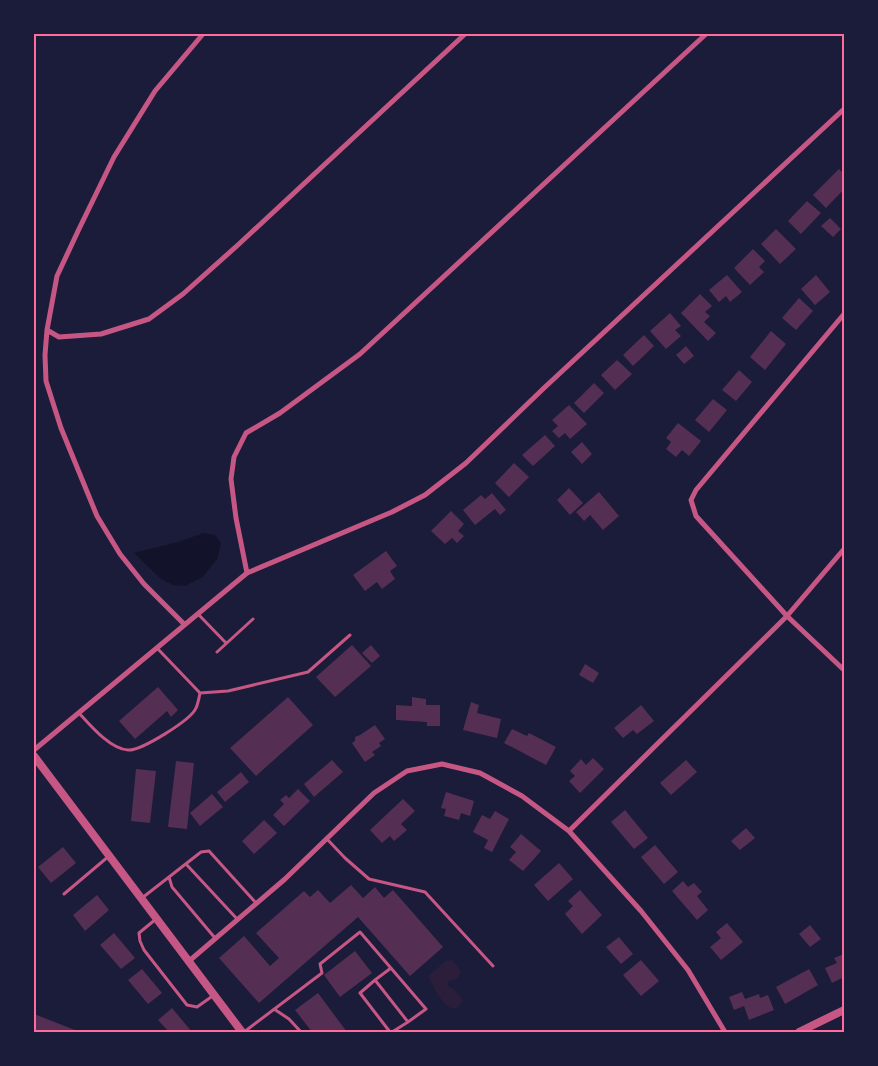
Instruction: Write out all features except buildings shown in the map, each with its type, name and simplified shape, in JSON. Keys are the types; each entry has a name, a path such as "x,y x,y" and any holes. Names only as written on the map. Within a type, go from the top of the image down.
{"street":[{"path":"184,624 144,584 120,554 97,516 61,428 46,382 45,355 47,330 57,276 114,158 155,91 202,34"},
{"path":"47,330 59,337 101,334 149,319 183,294 239,244 466,34"},
{"path":"247,573 236,518 231,479 234,457 246,433 280,413 360,354 706,34"},
{"path":"34,750 247,573 392,512 425,494 466,463 551,381 844,110"},
{"path":"844,314 696,490 691,504 696,516 787,616 844,670"},
{"path":"569,831 787,616 844,549"},
{"path":"34,756 157,918 188,962 243,1032"},
{"path":"188,962 285,879 374,793 407,771 442,764 480,773 522,796 569,831 642,911 688,970 725,1032"},
{"path":"799,1032 844,1010"}],"lane":[{"path":"198,613 226,643"},
{"path":"217,652 253,618"},
{"path":"156,648 200,693 228,691 308,672 350,635"},
{"path":"79,713 112,745 128,750 144,746 167,733 196,710 200,693"},
{"path":"326,838 369,879 426,892 493,966"},
{"path":"142,898 201,852 209,851 257,903"},
{"path":"64,894 110,856"},
{"path":"186,864 238,920"},
{"path":"169,877 172,887 216,938"},
{"path":"157,918 139,933 144,950 187,1005 197,1008 214,996"},
{"path":"243,1032 322,974 320,964 360,932 391,968 426,1009 391,1032 360,993 391,968"},
{"path":"375,980 408,1022"},
{"path":"274,1009 289,1019 301,1032"}],"shaded area":[{"path":"204,533 215,535 221,543 217,559 203,577 185,586 173,585 161,579 134,553 178,542"},
{"path":"452,960 461,971 458,978 448,982 448,986 453,988 463,1000 458,1007 453,1008 443,1002 428,976 446,961"}]}
